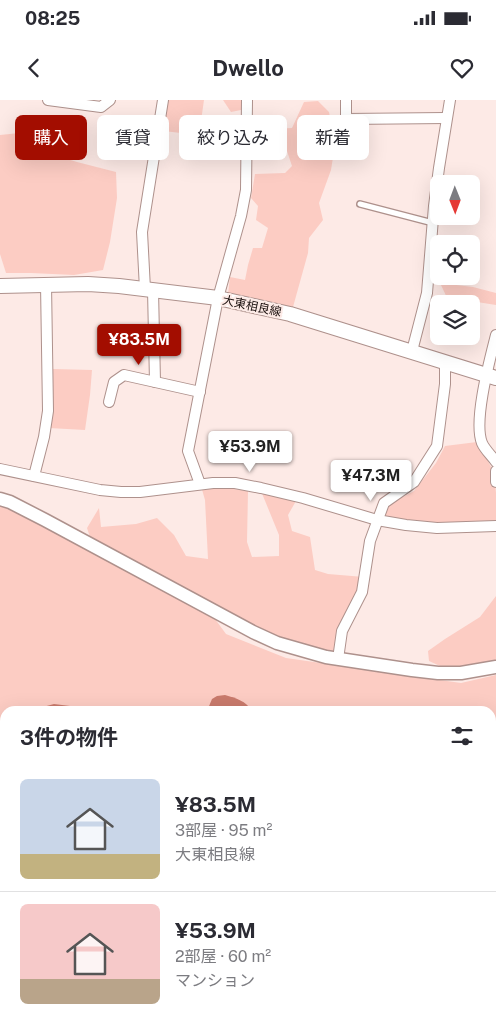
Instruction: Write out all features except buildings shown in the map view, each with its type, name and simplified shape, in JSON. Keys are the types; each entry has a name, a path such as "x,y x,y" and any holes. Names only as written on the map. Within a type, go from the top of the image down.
{"main road":[{"name":"大東相良線","path":"0,286 88,284 149,289 218,298 290,314 491,376"}],"street":[{"path":"48,100 101,107 110,100"},
{"path":"155,382 149,289 142,232 164,100"},
{"path":"200,484 188,452 218,298 241,216 246,190 247,100"},
{"path":"346,100 346,119 446,118"},
{"path":"437,175 450,100"},
{"path":"412,351 427,293 433,225"},
{"path":"34,476 44,437 48,411 46,284"},
{"path":"496,335 491,376 479,428 482,443 496,462"},
{"path":"338,659 342,631 362,592 370,541 384,503 414,482 437,446 445,384 445,362"},
{"path":"109,402 114,382 124,375 200,392"},
{"path":"0,469 100,490 121,492 140,492 200,484 235,483 303,498 377,520 406,525 436,528 496,526"},
{"path":"496,471 496,482"},
{"path":"0,499 10,502 45,520 253,632 277,643 326,657 438,673 461,673 496,667"}],"lane":[{"path":"360,204 430,222"}],"shaded area":[{"path":"166,100 204,100 202,115 179,115 179,133 169,132 169,115 165,115"},
{"path":"223,100 241,100 241,110 231,112"},
{"path":"318,101 330,115 298,115 304,102"},
{"path":"297,117 297,160 333,160 319,203 323,220 309,238 308,253 293,307 279,309 267,302 242,299 228,294 230,277 245,280 253,248 262,248 268,228 256,220 258,206 251,198 255,174 285,173 292,166 287,151 287,128 292,128"},
{"path":"15,133 15,160 71,160 116,172 117,198 110,242 103,270 74,275 6,273 0,254 0,135"},
{"path":"441,285 473,287 496,293 496,305 480,302 480,295 446,295"},
{"path":"53,369 92,370 85,430 49,428"},
{"path":"477,442 494,472 496,526 438,526 384,517 385,511 390,504 414,491 436,463 445,446"},
{"path":"201,486 248,491 247,542 252,557 279,556 279,535 261,491 296,501 288,515 292,531 310,537 315,570 328,574 364,577 336,657 266,636 207,608 226,634 286,658 461,683 496,675 496,706 0,706 0,504 91,540 87,528 99,508 101,527 136,524 157,518 174,535 186,556 208,559 205,500"},
{"path":"496,596 496,662 465,666 440,666 429,661 428,651 480,617"},
{"path":"225,695 244,702 248,706 209,706 212,699"},
{"path":"54,704 70,706 47,706"}]}
